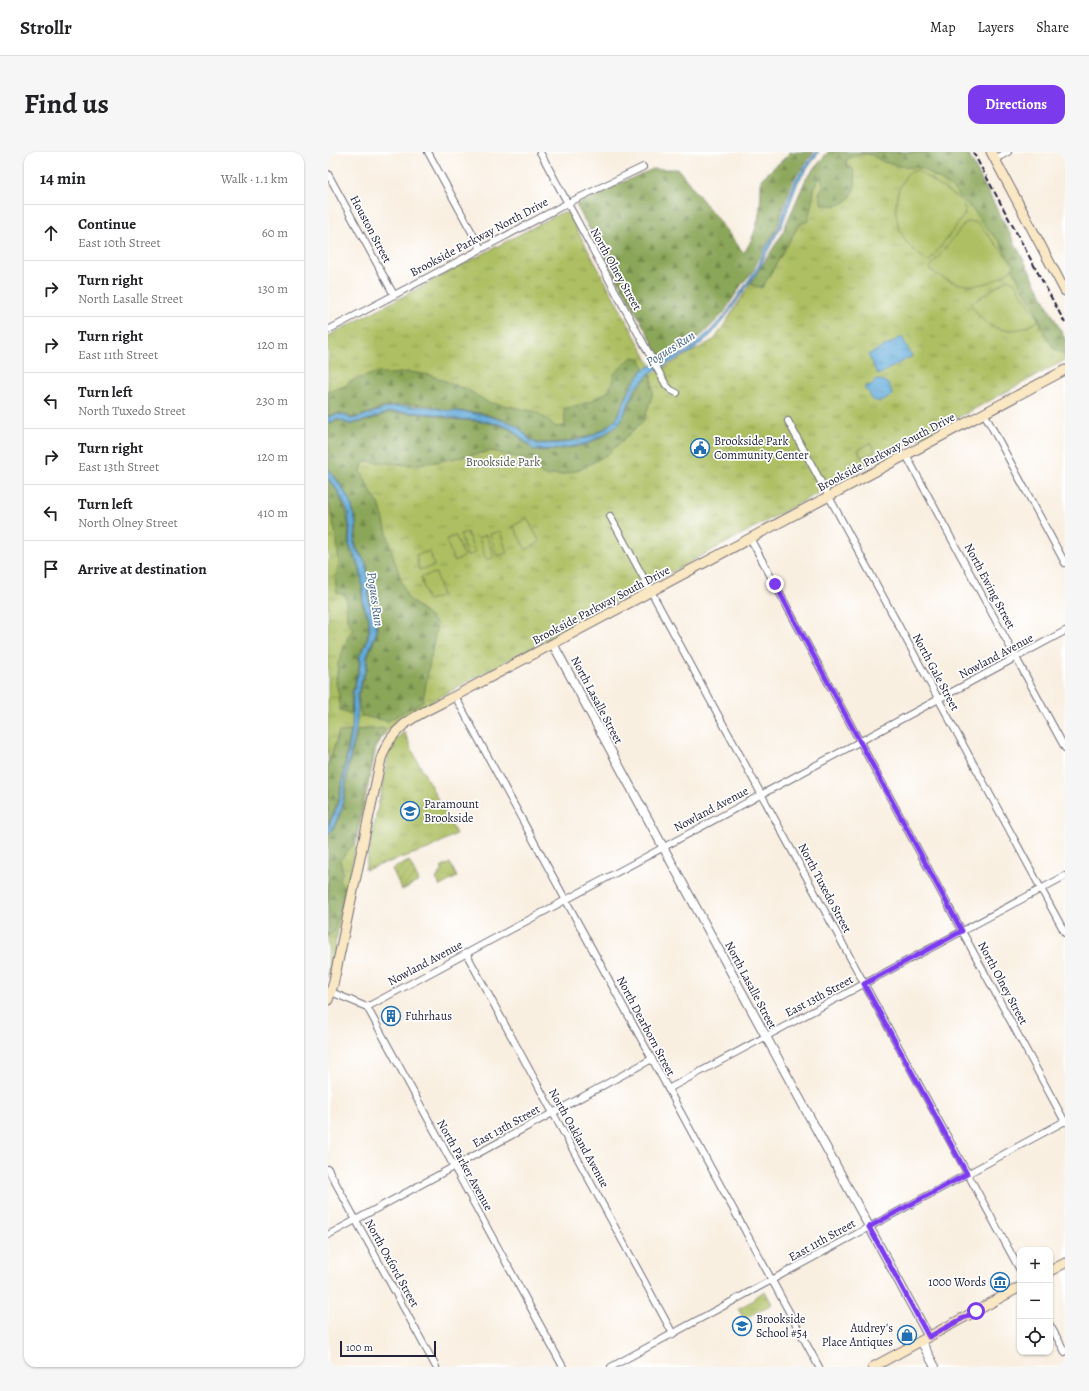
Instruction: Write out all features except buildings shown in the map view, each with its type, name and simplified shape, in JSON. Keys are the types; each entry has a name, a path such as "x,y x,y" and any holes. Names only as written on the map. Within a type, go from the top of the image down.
{"main road":[{"path":"993,155 1065,291"},
{"name":"Brookside Parkway South Drive","path":"330,996 383,750 392,735 403,724 1065,370"},
{"path":"1053,1269 1065,1263"},
{"path":"873,1367 1017,1289"}],"street":[{"path":"428,152 481,249"},
{"name":"North Olney Street","path":"540,152 669,388 677,393"},
{"path":"993,155 1008,152"},
{"name":"Brookside Parkway North Drive","path":"328,330 568,203 643,167"},
{"name":"Houston Street","path":"328,174 394,295"},
{"path":"984,413 1065,564"},
{"name":"North Gale Street","path":"788,421 1065,933"},
{"name":"North Ewing Street","path":"906,455 1065,748"},
{"name":"North Tuxedo Street","path":"610,516 1017,1265"},
{"name":"North Olney Street","path":"750,538 1065,1122"},
{"name":"Nowland Avenue","path":"367,1007 1065,631"},
{"name":"North Lasalle Street","path":"553,644 869,1227 925,1339 935,1367"},
{"name":"North Dearborn Street","path":"455,696 819,1367"},
{"name":"East 13th Street","path":"668,1089 1065,876"},
{"name":"North Oakland Avenue","path":"466,953 673,1334"},
{"path":"330,996 367,1007"},
{"name":"North Parker Avenue","path":"367,1007 563,1367"},
{"name":"East 13th Street","path":"328,1235 652,1059"},
{"name":"East 11th Street","path":"611,1367 1065,1122"},
{"name":"North Oxford Street","path":"328,1169 436,1367"},
{"path":"1053,1330 1065,1352"}],"green space":[{"path":"790,152 814,152 793,180 776,230 762,252 753,271 742,284 723,314 704,333 681,351 659,357 652,341 576,205 653,169 678,169 744,253 756,226 761,199 761,179"},
{"name":"Brookside Park","path":"828,152 967,152 1065,339 1065,360 397,720 381,739 376,749 328,978 328,336 558,214 565,212 569,215 655,373 715,339 781,236 806,179"},
{"path":"828,152 967,152 1065,339 1065,355 1054,349 1045,335 1034,306 1021,285 1000,242 987,229 974,211 951,187 922,168 904,167 883,162 872,155 863,154 847,159 846,165 853,169 855,185 852,196 844,203 838,205 822,204 819,194 823,185 821,176 815,186 808,221 799,225 762,288 750,284 781,236 806,179"},
{"path":"917,170 963,202 965,214 929,262 906,242 898,224 896,210 896,202 904,178 908,173"},
{"path":"966,222 977,222 1015,266 994,280 983,284 972,285 950,281 929,269"},
{"path":"1008,279 1014,282 1039,320 1030,326 1013,330 996,328 988,324 971,304"},
{"path":"632,357 641,359 644,368 631,384 616,419 603,429 587,437 563,442 538,443 530,439 513,422 481,413 445,410 429,405 406,404 389,406 351,418 340,413 328,416 328,391 346,386 349,382 378,372 392,374 409,372 430,375 470,391 487,402 537,412 556,427 565,426 564,409 592,401 610,390 614,374"},
{"path":"651,373 653,393 644,420 608,454 579,470 561,475 542,475 526,460 492,451 436,462 409,465 364,461 361,471 371,492 380,506 394,559 407,597 437,624 423,701 388,721 361,716 358,696 367,668 368,656 377,633 377,622 370,602 369,578 366,562 357,549 355,542 357,525 351,502 339,482 328,468 328,424 339,421 350,425 370,420 388,413 435,415 457,420 477,421 498,425 511,429 533,451 556,450 585,445 604,436 620,423 637,389"},
{"path":"870,443 875,451 862,458 858,450"},
{"path":"328,479 337,491 346,512 349,530 348,543 351,553 359,567 362,581 362,603 368,617 369,629 365,644 359,654 359,666 352,693 351,714 340,710 336,683 338,664 348,637 353,629 347,620 346,595 337,593 335,577 339,565 337,541 330,507 328,504"},
{"path":"527,518 540,542 526,550 513,526"},
{"path":"500,531 507,553 497,556 490,534"},
{"path":"467,532 475,553 467,556 460,534"},
{"path":"486,535 494,557 486,560 479,538"},
{"path":"456,536 464,557 454,561 446,539"},
{"path":"430,551 434,566 419,570 416,555"},
{"path":"436,573 442,597 427,600 421,577"},
{"path":"386,728 374,749 354,844 340,860 343,872 339,880 345,889 334,932 328,936 328,836 334,828 341,811 350,762 358,730"},
{"path":"351,731 338,802 328,825 328,765 339,732"},
{"path":"404,731 412,750 456,834 428,849 365,870 389,752 395,741"},
{"path":"409,861 419,881 402,890 392,869"},
{"path":"450,863 457,877 440,886 436,878 439,876 438,874 443,871 441,868"},
{"path":"765,1291 772,1304 744,1319 738,1309"}],"water":[{"path":"816,152 819,152 798,182 782,225 760,267 731,310 712,334 692,351 650,373 635,389 620,423 603,435 586,444 557,449 534,450 512,429 499,424 477,420 457,419 435,414 388,412 370,419 350,424 337,419 328,423 328,417 334,415 343,415 351,419 390,407 406,406 429,407 481,414 513,424 530,440 537,444 564,443 587,438 603,430 616,419 633,384 644,369 683,353 692,347 725,315 758,266 764,251 778,229 795,180"},
{"path":"902,337 912,356 878,375 868,355"},
{"path":"875,380 887,383 891,388 892,395 889,398 882,401 875,401 870,396 869,392 865,390 865,386 872,385"},
{"path":"328,469 339,483 351,503 356,525 354,542 356,549 365,562 368,577 369,603 376,622 376,633 367,655 366,668 357,695 358,709 356,730 348,765 342,808 332,830 328,834 328,827 339,803 352,730 353,693 360,666 360,655 366,645 370,630 369,617 363,603 360,567 349,543 350,531 348,512 338,491 328,478"}],"railway":[{"path":"973,152 1065,323"}],"place":[{"name":"Brookside Park Community Center","path":"700,448"},
{"name":"Paramount Brookside","path":"410,811"},
{"name":"Fuhrhaus","path":"391,1016"},
{"name":"1000 Words","path":"1000,1282"},
{"name":"Brookside School #54","path":"742,1326"},
{"name":"Audrey's Place Antiques","path":"907,1335"}],"route":[{"path":"775,584 962,931 864,984 967,1174 869,1227 929,1337 976,1311"}],"water label":[{"name":"Pogues Run","path":"670,348"},
{"name":"Pogues Run","path":"376,599"}]}
